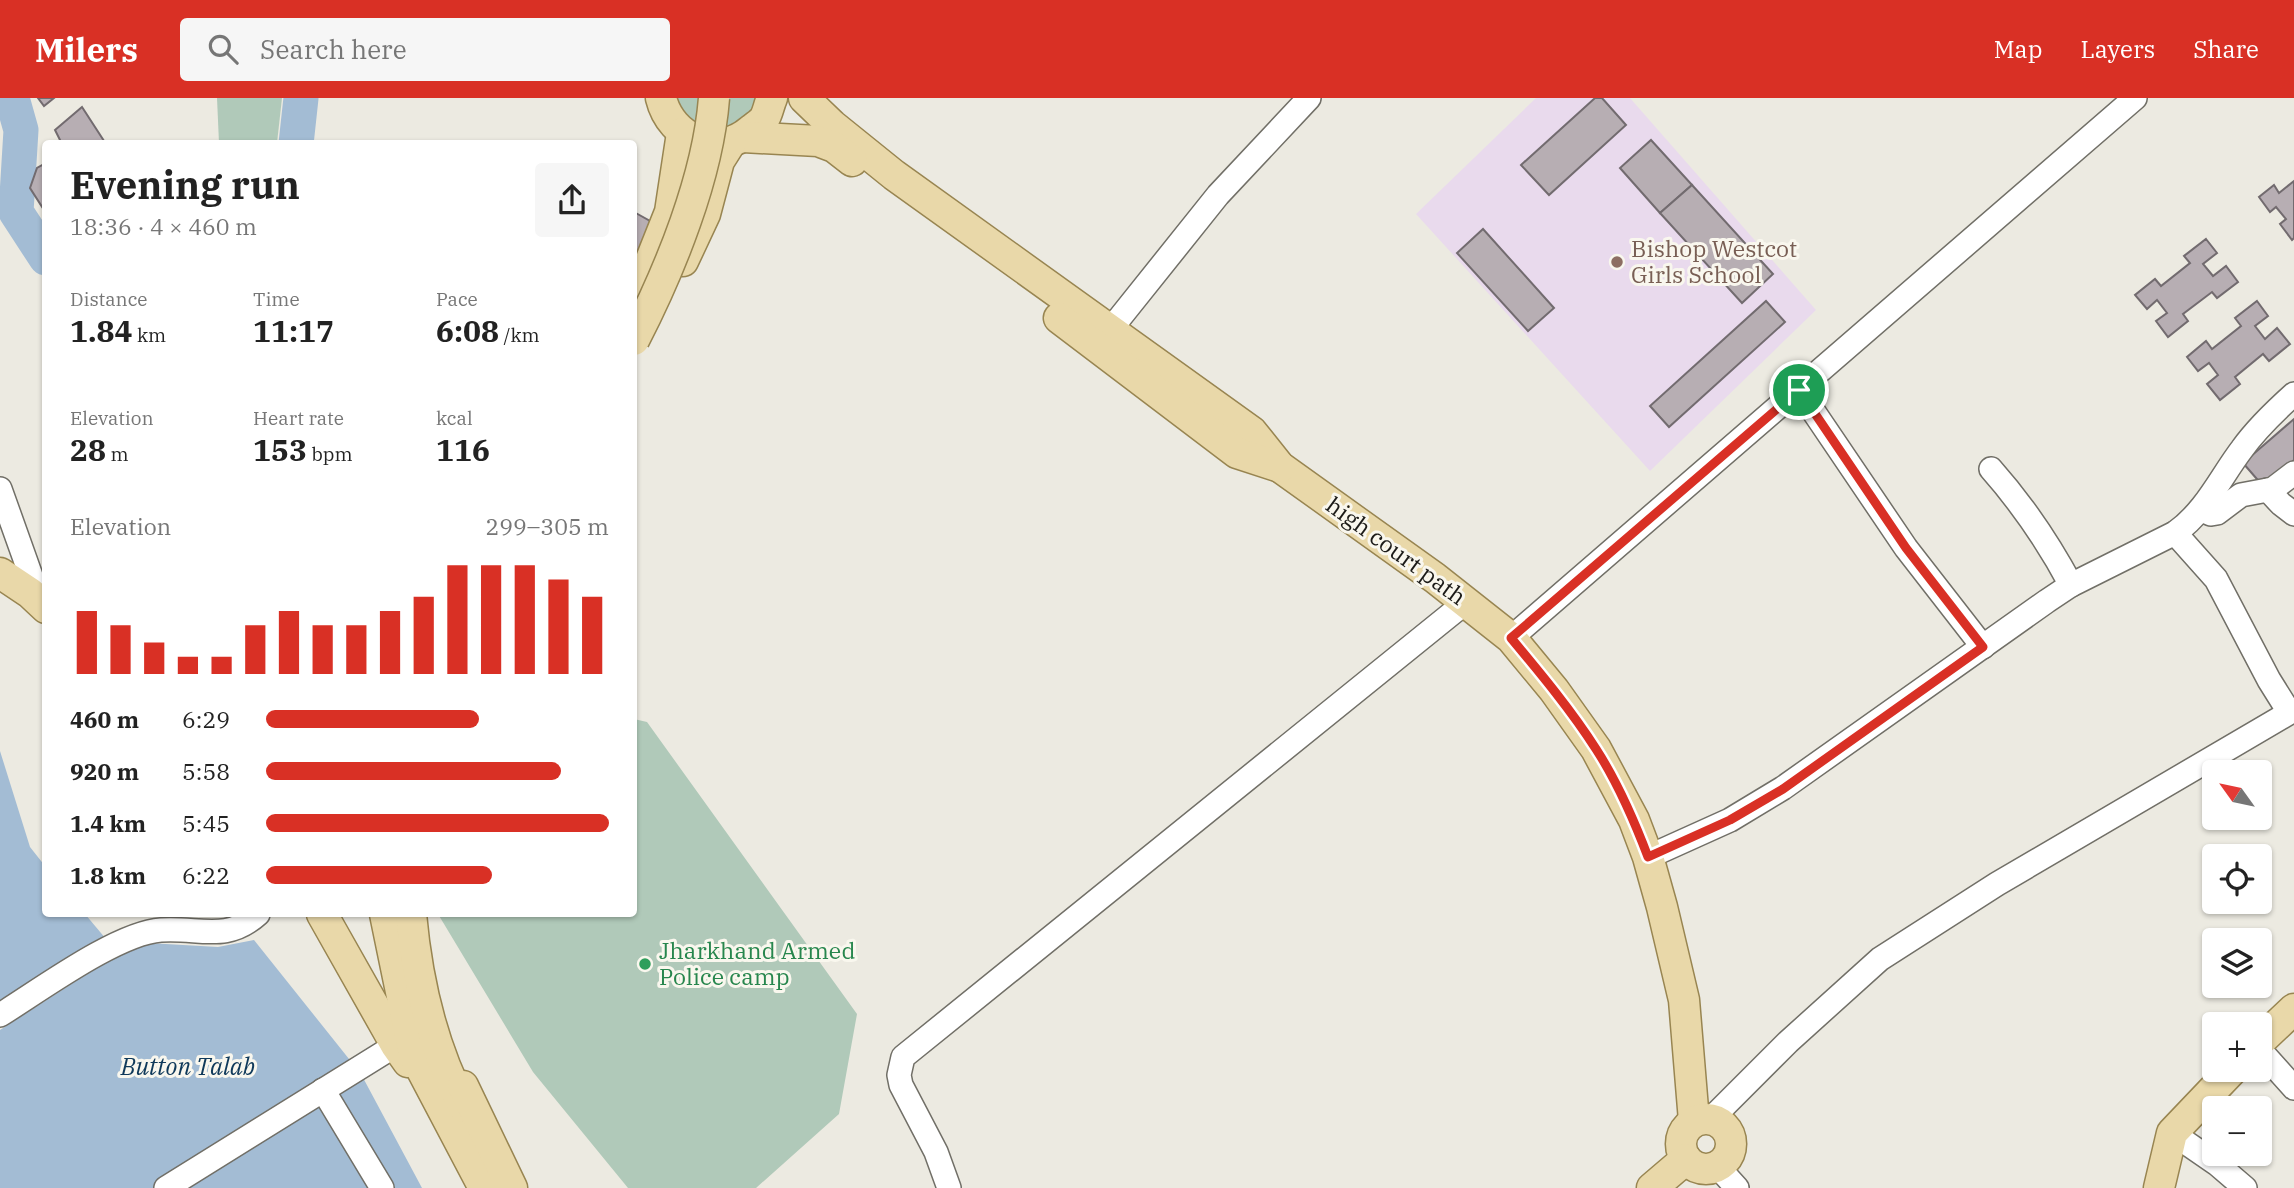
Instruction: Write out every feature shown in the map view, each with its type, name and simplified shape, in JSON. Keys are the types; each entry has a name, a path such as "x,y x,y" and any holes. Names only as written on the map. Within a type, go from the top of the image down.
{"main road":[{"path":"661,98 665,113 682,133 706,143 737,140 817,141 834,147 1237,453 1280,467"},
{"path":"637,312 664,250 678,209 696,129 698,98"},
{"path":"637,334 668,269 686,217 706,147 714,98"},
{"path":"637,352 705,214 719,161 737,140 764,119 772,98"},
{"path":"804,98 832,125 894,175 1252,432 1280,467"},
{"path":"637,294 670,212 682,133"},
{"name":"high court path","path":"1280,467 1436,578 1511,638 1554,690 1596,749 1634,820 1648,857 1684,1000 1703,1120"},
{"path":"0,573 30,593 42,605"},
{"path":"324,917 396,1045 451,1123"},
{"path":"387,917 414,1055 484,1188"},
{"path":"396,917 403,963 423,1052 491,1188"},
{"path":"411,917 415,959 438,1050 453,1087 504,1188"},
{"path":"421,917 423,957 447,1054 512,1188"},
{"path":"2272,1030 2294,1009"},
{"path":"2159,1188 2172,1133 2221,1082"},
{"path":"1703,1120 1726,1129 1730,1136 1729,1153 1717,1166 1700,1168 1686,1159 1682,1151 1683,1134 1703,1120"},
{"path":"1652,1188 1686,1159"}],"street":[{"path":"788,98 880,176 934,217 1280,467"},
{"path":"1110,330 1218,195 1309,98"},
{"path":"1511,638 2135,98"},
{"path":"1799,390 1906,548 1983,647"},
{"path":"1648,857 1730,820 1783,789 2071,585 2175,533 2202,510 2241,449 2263,422 2294,394"},
{"path":"1990,469 2009,489 2054,554 2071,585"},
{"path":"2202,510 2214,514 2246,493 2268,490 2294,473"},
{"path":"0,489 42,603"},
{"path":"2268,490 2294,514"},
{"path":"1703,1120 1850,984 1889,952 2106,819 2291,711 2269,680 2216,579 2175,533"},
{"path":"949,1188 936,1152 901,1085 904,1057 1466,602"},
{"path":"0,1015 130,938 160,930 225,932 254,917"},
{"path":"166,1188 396,1045"},
{"path":"2272,1063 2294,1088"},
{"path":"323,1090 382,1188"},
{"path":"2172,1133 2217,1164 2245,1188"},
{"path":"1717,1166 1737,1188"}],"shaded area":[{"name":"Bishop Westcot Girls School","path":"1536,98 1630,98 1816,310 1650,471 1416,214"}],"green space":[{"path":"217,98 282,98 277,140 219,140"},
{"path":"674,98 763,98 761,104 737,127 715,128 693,121"},
{"name":"Jharkhand Armed Police camp","path":"637,720 647,722 857,1014 839,1114 756,1188 628,1188 533,1072 440,917 637,917"}],"water":[{"path":"0,751 30,847 42,862 42,917 88,917 106,939 0,1004"},
{"name":"Button Talab","path":"254,940 361,1074 422,1188 0,1188 0,1030 132,945 148,943 218,947"}],"building":[{"path":"38,98 54,98 44,106"},
{"path":"1595,98 1602,98 1626,125 1549,195 1521,165"},
{"path":"82,107 103,140 60,140 55,130"},
{"path":"1651,140 1692,185 1660,213 1620,168"},
{"path":"42,165 42,207 30,188 37,168"},
{"path":"2294,181 2292,240 2280,224 2286,219 2276,207 2270,212 2259,197 2274,185 2279,193"},
{"path":"1692,185 1773,274 1742,303 1660,213"},
{"path":"637,214 650,221 637,263"},
{"path":"1483,229 1554,308 1528,331 1457,253"},
{"path":"2206,239 2217,253 2203,264 2213,276 2226,266 2238,282 2217,298 2212,292 2183,314 2188,321 2168,337 2156,321 2167,313 2157,300 2147,309 2135,295 2155,279 2161,286 2190,263 2184,256"},
{"path":"1766,301 1785,322 1669,427 1650,406"},
{"path":"2257,301 2268,316 2255,326 2265,339 2277,328 2290,344 2269,361 2263,354 2235,377 2240,384 2220,400 2207,384 2218,375 2209,363 2198,371 2187,357 2206,341 2212,349 2241,326 2235,318"},
{"path":"2294,419 2294,460 2263,486 2243,463"}],"waterway":[{"path":"12,98 21,130 16,212 42,252"},
{"path":"296,140 301,98"}],"place":[{"name":"Bishop Westcot Girls School","path":"1617,262"},
{"name":"Jharkhand Armed Police camp","path":"645,964"}],"route":[{"path":"1799,390 1906,548 1983,647 1783,789 1730,820 1648,857 1634,820 1596,749 1554,690 1511,638 1799,390"}]}
